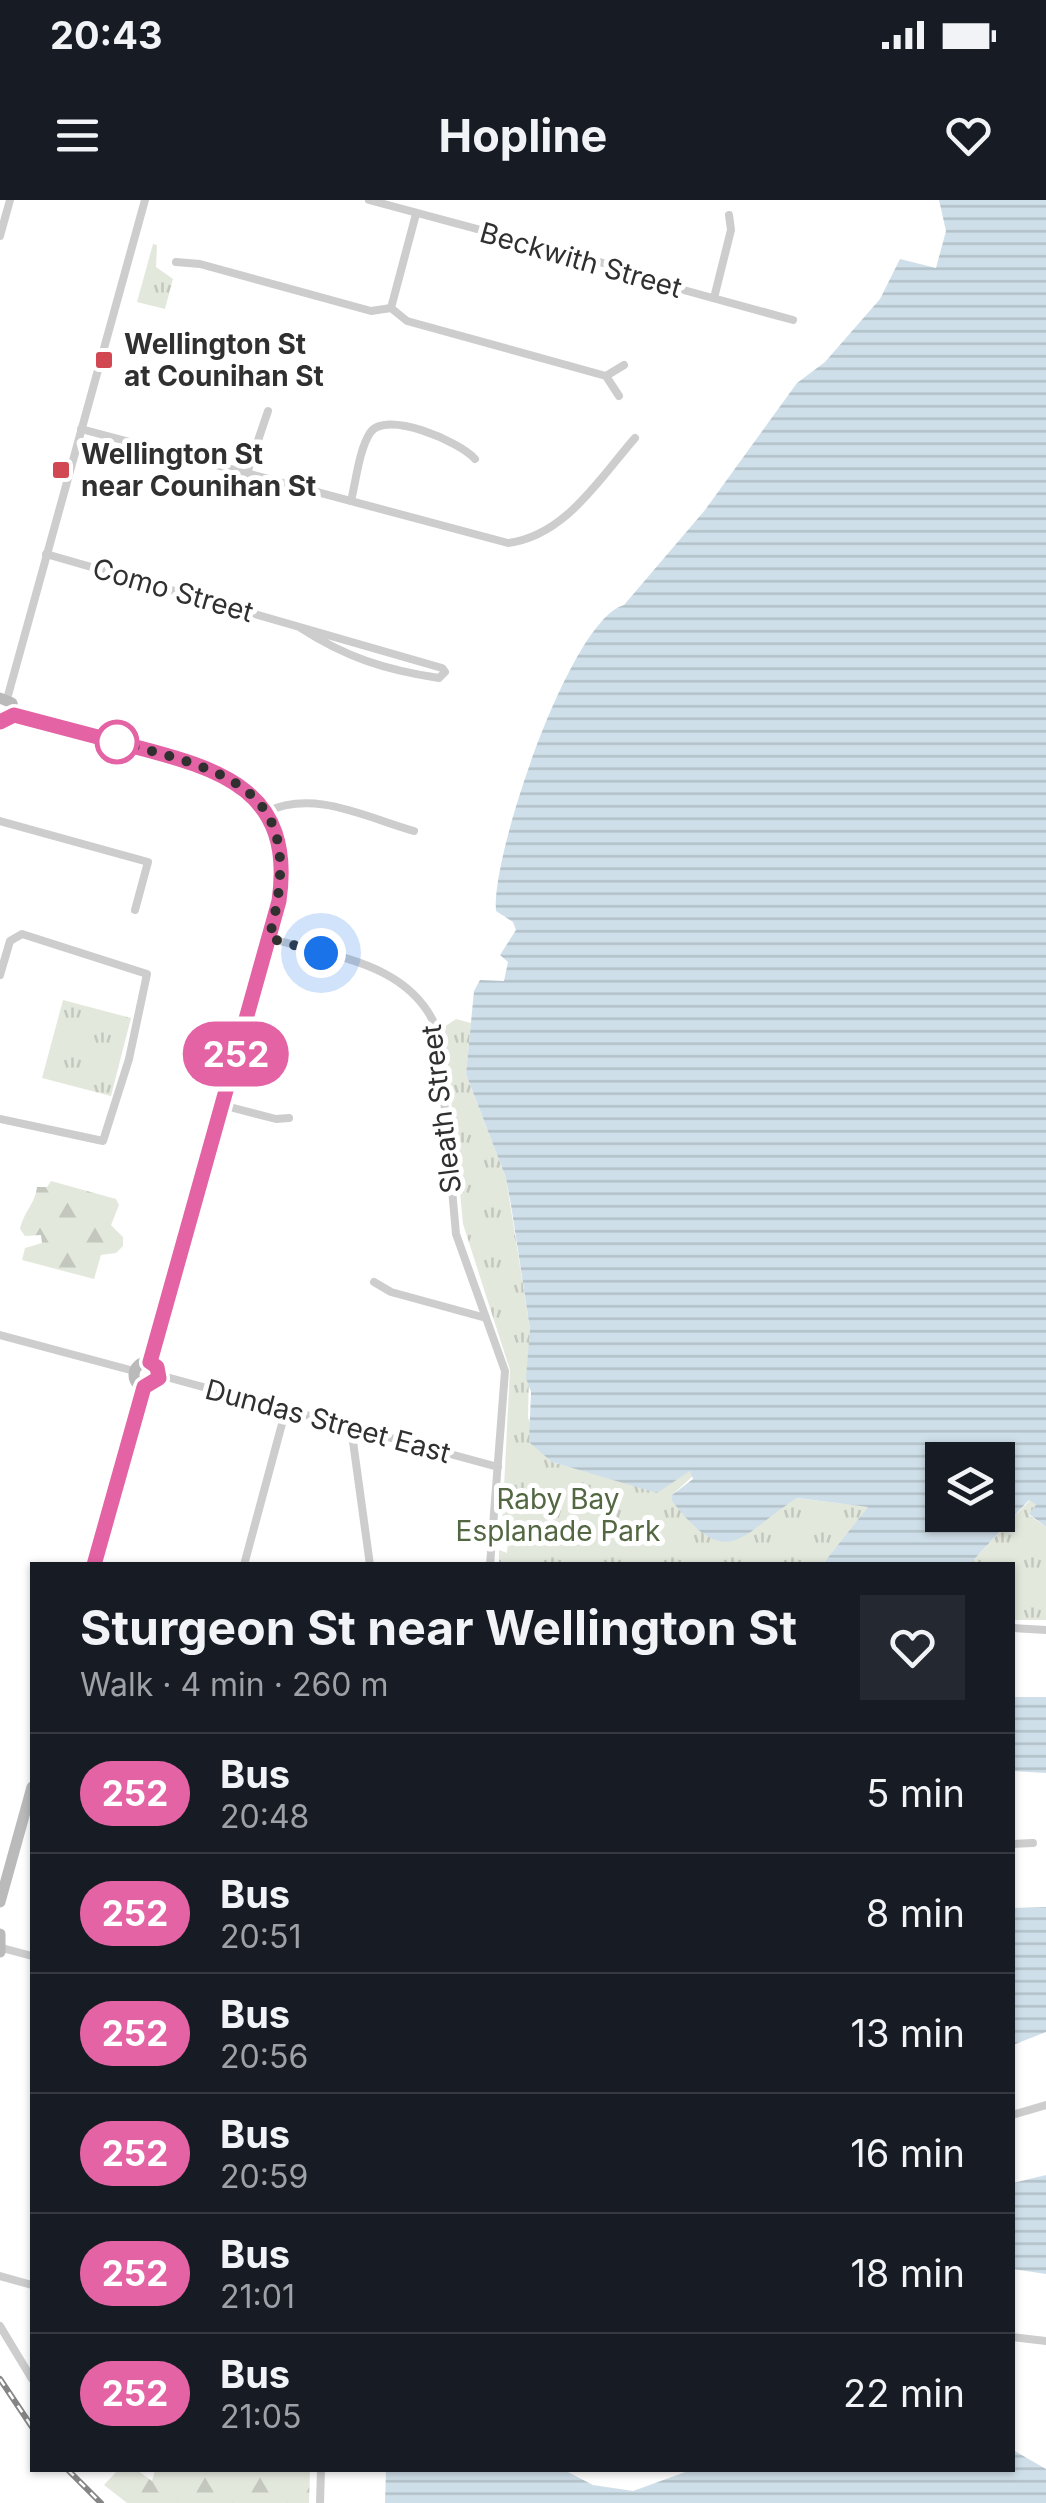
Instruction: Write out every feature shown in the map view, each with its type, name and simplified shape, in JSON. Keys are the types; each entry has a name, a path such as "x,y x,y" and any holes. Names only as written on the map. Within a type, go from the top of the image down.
{"street":[{"path":"1,230 10,200"},
{"path":"14,715 14,706 4,699 145,200"},
{"name":"Beckwith Street","path":"369,200 644,274 668,290 680,289 793,320"},
{"path":"390,308 416,214"},
{"path":"714,298 731,230 729,215"},
{"path":"176,262 200,264 371,311 390,308 408,321 606,376 619,396"},
{"path":"606,376 624,365"},
{"path":"247,473 268,412"},
{"path":"351,501 369,434 379,425 393,423 451,441 475,459"},
{"path":"81,428 508,543 526,541 565,518 635,438"},
{"name":"Como Street","path":"46,554 299,626 442,668 445,672 439,678 399,674 338,653 299,626"},
{"path":"0,722 14,715 208,766 239,783 266,812 276,834 282,871 269,938 150,1362"},
{"path":"266,812 291,800 310,801 414,831"},
{"path":"0,821 148,862 135,910"},
{"path":"0,975 10,941 22,934 146,974 129,1059 103,1142 0,1119"},
{"name":"Sleath Street","path":"269,938 388,972 411,987 428,1006 438,1032 453,1210 463,1262 504,1371 490,1562"},
{"path":"222,1105 276,1120 290,1118"},
{"path":"374,1282 391,1292 486,1318"},
{"path":"0,1335 134,1372"},
{"path":"134,1372 142,1363 150,1362"},
{"path":"134,1372 137,1383 144,1387 154,1384 160,1374 150,1362"},
{"name":"Dundas Street East","path":"160,1374 498,1467"},
{"path":"95,1562 144,1387"},
{"path":"245,1562 286,1409"},
{"path":"350,1427 370,1562"},
{"path":"1015,1628 1046,1630"},
{"path":"0,1902 30,1795"},
{"path":"1015,1844 1034,1843"},
{"path":"0,1934 1,1950 30,1956"},
{"path":"1015,2114 1046,2105"},
{"path":"0,2276 30,2284"},
{"path":"0,2326 30,2376"},
{"path":"1015,2336 1046,2341"},
{"path":"320,2503 321,2472"}],"green space":[{"path":"153,244 157,245 156,267 173,279 165,309 137,302"},
{"path":"63,1000 131,1018 111,1096 42,1078"},
{"name":"Raby Bay Esplanade Park","path":"456,1019 471,1023 466,1074 506,1178 530,1329 528,1418 552,1462 590,1473 690,1471 695,1474 672,1495 679,1509 707,1535 797,1498 869,1507 824,1562 499,1562 499,1550 507,1553 509,1530 502,1526 510,1370 463,1224 444,1027"},
{"path":"51,1181 116,1199 119,1205 111,1225 123,1237 123,1246 116,1253 101,1255 94,1279 22,1260 25,1248 42,1243 41,1235 25,1236 20,1229 37,1187 47,1187"},
{"path":"1030,1500 1036,1505 1029,1515 1046,1527 1046,1620 1015,1620 1015,1562 972,1562 1000,1532 1015,1532 1015,1516"},
{"path":"116,2472 140,2472 152,2481 154,2472 310,2472 309,2503 127,2503 104,2485"}],"shaded area":[{"path":"939,200 1046,200 1046,1527 1029,1514 1036,1505 1029,1500 1015,1515 1015,1442 925,1442 925,1532 999,1532 972,1562 824,1562 868,1507 797,1498 747,1534 722,1542 691,1523 672,1501 672,1495 693,1479 690,1471 657,1493 552,1462 529,1442 531,1392 526,1378 530,1329 511,1205 506,1178 466,1074 474,991 480,980 504,981 508,962 500,955 516,930 513,922 496,911 506,842 558,694 603,620 624,605 705,510 797,383 825,362 880,299 900,259 936,268 946,231"},
{"path":"1015,1697 1046,1697 1046,1773 1015,1771"},
{"path":"1046,1907 1046,2032 1015,2044 1015,1908"},
{"path":"1046,2175 1046,2274 1015,2269 1015,2183"},
{"path":"1015,2451 1046,2469 1046,2503 385,2503 386,2472 568,2472 593,2485 633,2491 685,2472 1015,2472"}],"railway":[{"path":"0,2379 30,2424"},
{"path":"70,2472 101,2503"}],"bus line":[{"name":"252","path":"0,722 14,715 208,766 250,792 266,812 280,852 279,901 150,1362 157,1367 159,1378 144,1387 95,1562"}],"place":[{"name":"Wellington St at Counihan St","path":"104,360"},
{"name":"Wellington St near Counihan St","path":"61,470"}],"route":[{"path":"117,742 208,766 250,792 266,812 280,852 281,886 269,938 321,953"}]}
